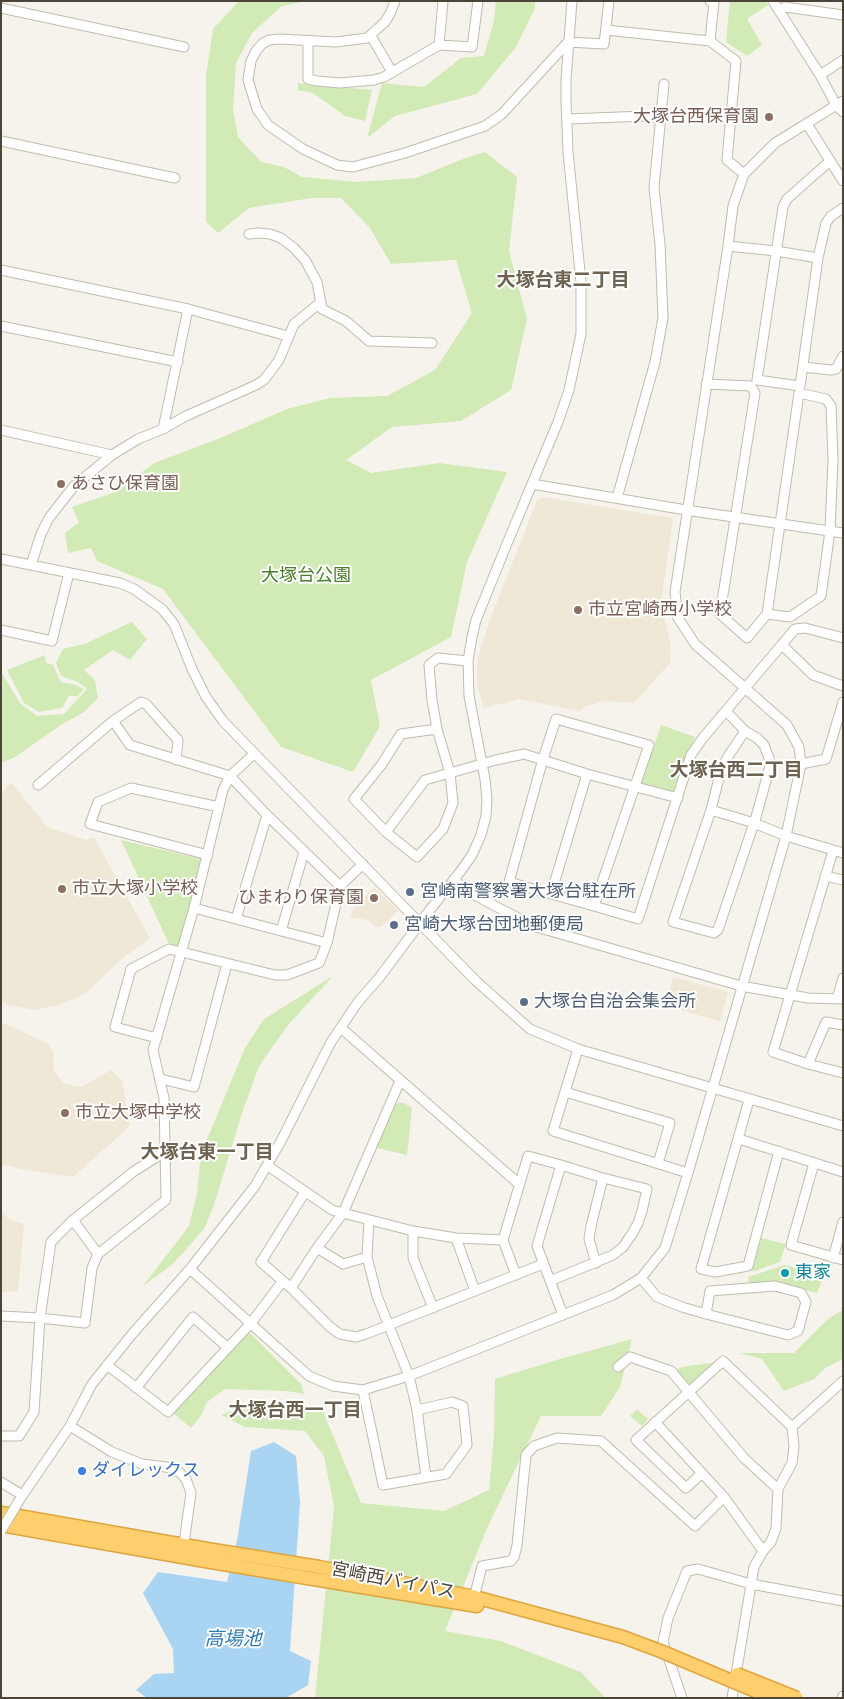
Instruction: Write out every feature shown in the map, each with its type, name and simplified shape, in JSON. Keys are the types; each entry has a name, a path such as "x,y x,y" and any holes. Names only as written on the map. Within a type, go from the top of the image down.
{"highway":[{"name":"宮崎西バイパス","path":"1,1513 206,1555 473,1601 623,1639 663,1652 772,1698"},
{"name":"宮崎西バイパス","path":"1,1525 183,1550"},
{"name":"宮崎西バイパス","path":"623,1639 763,1698"},
{"path":"663,1652 754,1680 797,1698"}],"street":[{"path":"395,1 385,22 371,36 345,42 273,40 262,44 256,50 251,61 248,75 258,109 268,125 303,149 337,165 354,167 406,153 485,126 502,114 568,42"},
{"path":"439,45 443,1"},
{"path":"308,41 307,76 309,80 354,82 374,80 439,45 472,47 478,1"},
{"path":"1,1531 21,1497 70,1426 92,1384 133,1333 190,1269 256,1186 268,1166 330,1042 358,1002 379,978 472,855 481,835 485,822 487,799 483,763 469,696 468,661 476,620 570,390 581,334 581,282 568,152 567,119 566,78 572,1"},
{"path":"568,42 604,44 609,1"},
{"path":"710,1 714,2 710,41"},
{"path":"773,1 843,112"},
{"path":"779,11 785,7 843,15"},
{"path":"1,8 184,47"},
{"path":"606,30 710,41 736,61 727,160 744,174"},
{"path":"371,36 392,72"},
{"path":"820,75 843,60"},
{"path":"617,498 655,362 664,318 660,244 654,188 664,84"},
{"path":"190,1269 309,1376 333,1386 363,1390 409,1376 612,1295 640,1278 665,1248 786,836 801,764 799,747 787,725 695,644 678,618 675,592 686,510 733,206 744,174 776,143 839,103"},
{"path":"567,119 645,116 660,118"},
{"path":"806,124 843,181"},
{"path":"1,141 175,178"},
{"path":"830,161 785,202 780,221 757,380 800,386 818,258 826,223 831,216 843,208"},
{"path":"249,234 270,234 282,238 294,248 305,260 317,282 322,309 346,321 368,341 432,343"},
{"path":"728,246 818,258"},
{"path":"1,270 188,309 288,336"},
{"path":"31,565 41,534 55,508 74,486 112,455 138,439 163,429 186,416 264,380 278,360 294,324 321,302"},
{"path":"163,429 188,309"},
{"path":"1,326 178,362"},
{"path":"803,367 836,369 843,356"},
{"path":"706,384 751,386 755,392 720,614 747,638 767,614 799,393 826,399 831,406 834,460 830,531 820,596 790,617 767,614"},
{"path":"1,430 112,455"},
{"path":"532,484 686,510 843,532"},
{"path":"1,559 127,586 148,598 162,609 174,624 192,669 206,697 223,721 476,980 530,1029 578,1049 843,1126"},
{"path":"1,630 52,640 68,573"},
{"path":"594,906 649,745 556,719 509,882 638,919 691,755 702,739 795,629 805,628 843,638"},
{"path":"782,645 813,675 843,686"},
{"path":"437,729 401,734 382,764 354,799 386,832 417,856 443,830 453,803 450,773 437,729 429,665 438,658 468,661"},
{"path":"801,764 826,759 843,702"},
{"path":"38,785 113,721 138,703 146,704 178,740 176,760"},
{"path":"726,711 745,731 764,745 770,766 754,823 718,930 714,933 673,922 711,810 719,778 727,758 745,731"},
{"path":"113,721 130,746 230,776 340,886"},
{"path":"1,1316 85,1323 92,1268 98,1254 166,1200 164,1098 153,1050 194,908 223,790 230,776 254,754"},
{"path":"386,832 425,780 483,763 524,754 587,774 678,798"},
{"path":"551,894 587,774"},
{"path":"208,855 90,824 98,802 131,788 219,807"},
{"path":"711,810 843,853"},
{"path":"236,919 267,815"},
{"path":"833,851 773,1052 843,1073"},
{"path":"281,931 304,852"},
{"path":"157,1038 115,1027 131,969 169,949 275,975 287,975 319,963 327,942 340,886 363,864"},
{"path":"825,876 843,880"},
{"path":"454,879 465,890 533,926 741,986 808,998 840,999 843,978"},
{"path":"194,908 327,942"},
{"path":"161,1079 194,1087 227,964"},
{"path":"808,1064 826,1022 843,1025"},
{"path":"341,1028 519,1184"},
{"path":"578,1049 553,1131 688,1173"},
{"path":"291,1288 343,1213 400,1081"},
{"path":"565,1092 670,1123 658,1163"},
{"path":"749,1100 701,1269 716,1272 748,1266 779,1151"},
{"path":"739,1139 843,1172"},
{"path":"1,1436 19,1436 34,1412 40,1318 51,1242 72,1220 133,1172 166,1151"},
{"path":"516,1274 503,1240 528,1156 647,1189 642,1211 632,1234 622,1247 613,1255 550,1281"},
{"path":"814,1163 791,1245 843,1260"},
{"path":"268,1166 332,1210 413,1231 456,1238 503,1240"},
{"path":"561,1166 537,1246 563,1314"},
{"path":"596,1263 589,1239 603,1178"},
{"path":"305,1192 260,1262 340,1334 356,1337 544,1264"},
{"path":"72,1220 98,1254"},
{"path":"369,1220 368,1257 377,1296 409,1376 417,1410 426,1477"},
{"path":"833,1258 843,1222"},
{"path":"413,1231 413,1258 433,1308"},
{"path":"456,1238 475,1291"},
{"path":"317,1248 343,1264 368,1257"},
{"path":"640,1278 657,1297 682,1307 706,1314 788,1335 798,1331 806,1302 801,1293 775,1286 710,1292 706,1314"},
{"path":"108,1365 168,1412 250,1323 282,1282"},
{"path":"136,1388 193,1318 228,1348"},
{"path":"618,1367 630,1357 671,1371 744,1458 778,1489"},
{"path":"702,1473 686,1488 636,1440 723,1361 792,1427 794,1446 792,1463 778,1489 776,1528 771,1542 754,1567 732,1698"},
{"path":"792,1427 843,1382"},
{"path":"363,1390 384,1485 446,1474 467,1445 463,1406 452,1402 417,1410"},
{"path":"655,1422 724,1497 764,1551"},
{"path":"70,1426 112,1452 142,1464 166,1467 178,1472 186,1479 192,1493 183,1550"},
{"path":"473,1601 482,1566 511,1561 514,1557 517,1546 526,1455 534,1446 557,1438 601,1441 695,1526 724,1497"},
{"path":"1,1482 21,1497"},
{"path":"682,1698 663,1642 668,1618 687,1571 698,1569 751,1584 843,1601"}],"shaded area":[{"name":"市立宮崎西小学校","path":"542,497 673,518 661,603 671,648 670,663 634,703 605,701 586,706 579,711 519,699 484,708 477,684 477,660 491,617 537,500"},
{"name":"市立大塚小学校","path":"13,784 47,827 86,840 95,839 150,938 119,961 85,994 59,1005 34,1010 8,1005 1,1001 1,796 7,785"},
{"name":"ひまわり保育園","path":"374,887 398,911 381,927 376,927 367,920 350,917 354,908"},
{"path":"673,977 728,992 720,1021 665,1006"},
{"name":"市立大塚中学校","path":"1,1022 49,1044 53,1052 54,1072 65,1084 81,1087 111,1070 122,1081 130,1126 73,1177 6,1165 1,1166"},
{"path":"1,1212 10,1220 24,1224 18,1291 1,1292"}],"green space":[{"name":"大塚台公園","path":"239,1 306,1 282,6 252,33 236,63 233,109 238,137 261,162 284,167 302,177 358,182 416,178 485,152 517,177 509,251 527,319 511,390 461,421 392,427 346,460 371,473 439,463 507,472 467,562 451,637 371,680 380,726 353,772 281,747 163,589 97,561 91,548 68,553 65,533 79,522 72,507 116,492 154,463 218,439 287,409 330,398 387,396 435,370 472,313 456,260 391,264 370,228 341,198 312,198 249,208 218,233 206,222 206,75 213,29"},
{"path":"496,1 535,1 535,8 516,47 477,94 395,116 367,138 382,83 424,87 461,58 484,56 494,21"},
{"path":"730,1 766,1 768,5 747,19 762,45 747,56 726,42"},
{"path":"298,83 372,90 365,121 345,116 313,93 298,90"},
{"path":"132,622 147,639 130,660 113,650 84,670 95,680 98,698 84,712 61,725 15,757 1,763 1,676 3,675 20,703 37,716 64,714 87,689 78,682 61,676 56,663 63,649 84,644"},
{"path":"45,655 46,663 53,665 61,682 84,689 78,696 69,696 62,708 39,712 24,703 7,670"},
{"path":"661,725 695,737 675,794 641,783"},
{"path":"121,840 201,859 201,866 179,948 169,944"},
{"path":"333,976 288,1025 259,1066 242,1113 214,1205 204,1229 173,1264 143,1286 189,1226 197,1194 201,1154 245,1048 264,1019"},
{"path":"404,1103 412,1108 407,1155 377,1148 393,1105"},
{"path":"761,1238 786,1244 780,1262 752,1272"},
{"path":"784,1265 824,1275 817,1293 776,1283 749,1284 748,1277"},
{"path":"843,1310 843,1359 825,1368 814,1379 784,1391 762,1359 739,1353 794,1353 829,1318"},
{"path":"249,1332 301,1384 304,1394 287,1391 225,1389 207,1402 202,1414 191,1428 173,1413"},
{"path":"632,1339 620,1387 601,1416 541,1416 488,1526 445,1631 501,1641 581,1672 605,1698 315,1698 334,1507 324,1456 305,1431 245,1427 221,1415 255,1402 322,1409 361,1503 444,1511 489,1490 494,1434 495,1379"},
{"path":"717,1362 689,1386 676,1370 682,1367"},
{"path":"637,1409 648,1419 642,1426 630,1416"}],"water":[{"name":"高場池","path":"274,1442 296,1456 300,1503 290,1651 311,1661 308,1685 286,1698 147,1698 136,1690 154,1674 174,1673 173,1649 143,1593 158,1572 227,1582 238,1535 251,1451"}],"place":[{"name":"大塚台西保育園","path":"769,117"},
{"name":"あさひ保育園","path":"61,484"},
{"name":"市立宮崎西小学校","path":"578,610"},
{"name":"市立大塚小学校","path":"62,889"},
{"name":"宮崎南警察署大塚台駐在所","path":"410,892"},
{"name":"ひまわり保育園","path":"374,898"},
{"name":"宮崎大塚台団地郵便局","path":"394,925"},
{"name":"大塚台自治会集会所","path":"524,1002"},
{"name":"市立大塚中学校","path":"65,1113"},
{"name":"東家","path":"785,1273"},
{"name":"ダイレックス","path":"82,1471"}],"district":[{"name":"大塚台東二丁目","path":"563,281"},
{"name":"大塚台西二丁目","path":"736,771"},
{"name":"大塚台東一丁目","path":"207,1153"},
{"name":"大塚台西一丁目","path":"295,1411"}]}
